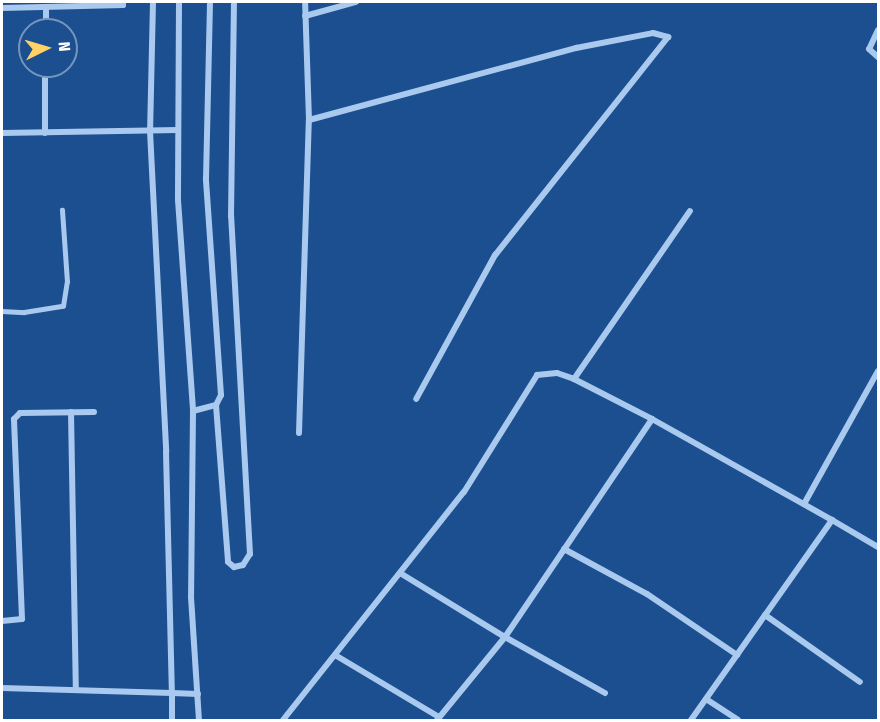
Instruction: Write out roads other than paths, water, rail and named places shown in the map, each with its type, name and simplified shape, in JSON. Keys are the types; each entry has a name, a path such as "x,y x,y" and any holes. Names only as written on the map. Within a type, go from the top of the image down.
{"street":[{"path":"2,8 123,5 123,2"},
{"path":"153,2 150,131 166,452 172,720"},
{"path":"179,2 178,200 193,411 191,597 199,720"},
{"path":"210,2 206,179 221,395 216,405 228,562 234,567 243,565 250,554 238,381 231,216 234,2"},
{"path":"299,434 309,120 305,2"},
{"path":"305,16 356,2"},
{"path":"46,7 46,18"},
{"path":"879,30 869,49 879,57"},
{"path":"309,120 576,48 653,33 668,37 495,255 416,399"},
{"path":"45,78 45,133"},
{"path":"2,134 178,130"},
{"path":"574,379 690,211"},
{"path":"804,504 879,371"},
{"path":"283,720 464,492 537,375 557,373 574,379 652,419 879,547"},
{"path":"193,411 216,405"},
{"path":"71,412 76,690"},
{"path":"2,621 21,619 14,419 20,413 94,412"},
{"path":"335,655 438,719 505,637 652,419"},
{"path":"691,720 832,520"},
{"path":"564,549 647,594 737,655"},
{"path":"400,573 505,637 605,693"},
{"path":"765,615 860,682"},
{"path":"2,688 198,694"},
{"path":"706,699 738,720"}],"lane":[{"path":"2,311 24,312 63,306 67,282 62,210"}]}
